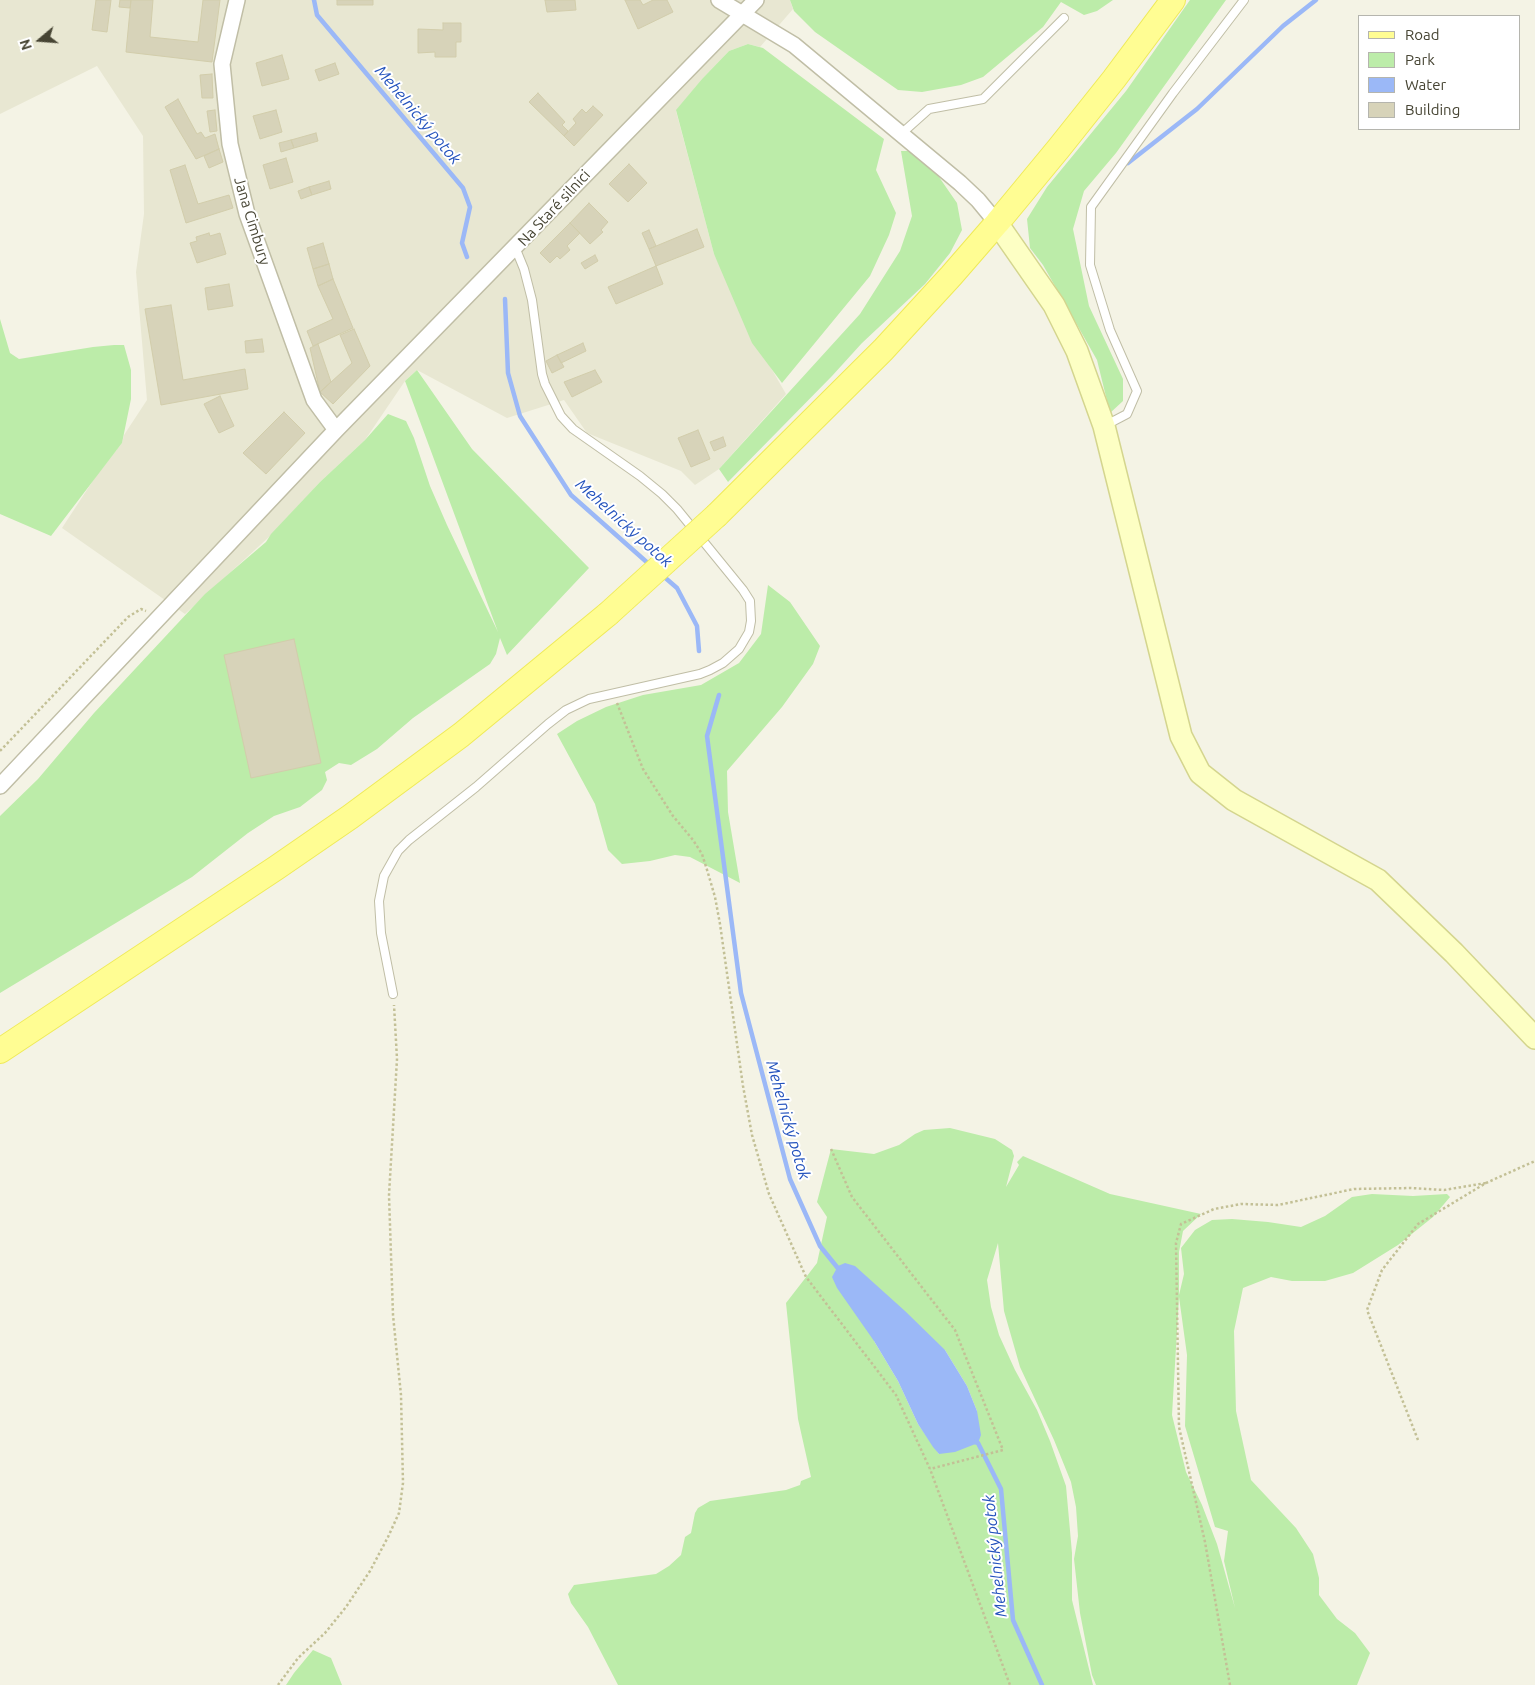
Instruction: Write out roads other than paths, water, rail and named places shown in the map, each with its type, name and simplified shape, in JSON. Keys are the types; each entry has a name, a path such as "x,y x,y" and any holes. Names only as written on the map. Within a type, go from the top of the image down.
{"main road":[{"path":"0,1051 350,817 461,734 608,614 718,516 883,350 998,223 1114,79 1173,0"}],"street":[{"name":"Jana Cimbury","path":"237,0 222,64 230,144 246,214 314,400 336,430"},
{"path":"719,0 794,45 960,183 998,223 1054,305 1077,351 1104,426 1181,736 1200,773 1234,800 1378,880 1454,952 1535,1038"},
{"name":"Na Staré silnici","path":"515,246 756,0"},
{"path":"0,786 336,430 515,246"}],"lane":[{"path":"1104,426 1127,414 1137,391 1110,330 1090,265 1091,207 1173,93 1244,0"},
{"path":"901,134 929,109 983,99 1064,18"},
{"name":"Na Staré silnici","path":"393,994 381,932 379,901 384,876 398,851 566,710 589,699 710,670 723,663 735,653 749,632 752,610 744,590 677,509 649,483 573,429 561,416 542,374 532,300 524,269 515,246"}],"water":[{"path":"845,1263 855,1266 945,1350 967,1386 977,1411 981,1435 978,1443 955,1452 939,1454 933,1447 918,1424 898,1381 874,1341 837,1288 832,1277 838,1266"}],"waterway":[{"name":"Mehelnický potok","path":"314,0 317,15 463,188 470,207 462,243 467,257"},
{"path":"1128,163 1197,109 1283,26 1316,0"},
{"name":"Mehelnický potok","path":"505,299 508,373 520,416 571,495 650,565"},
{"name":"Mehelnický potok","path":"662,575 677,588 697,626 699,651"},
{"name":"Mehelnický potok","path":"719,695 707,736 741,993 790,1179 820,1246 841,1272"},
{"name":"Mehelnický potok","path":"975,1442 978,1443 1001,1489 1013,1620 1042,1685"}]}
